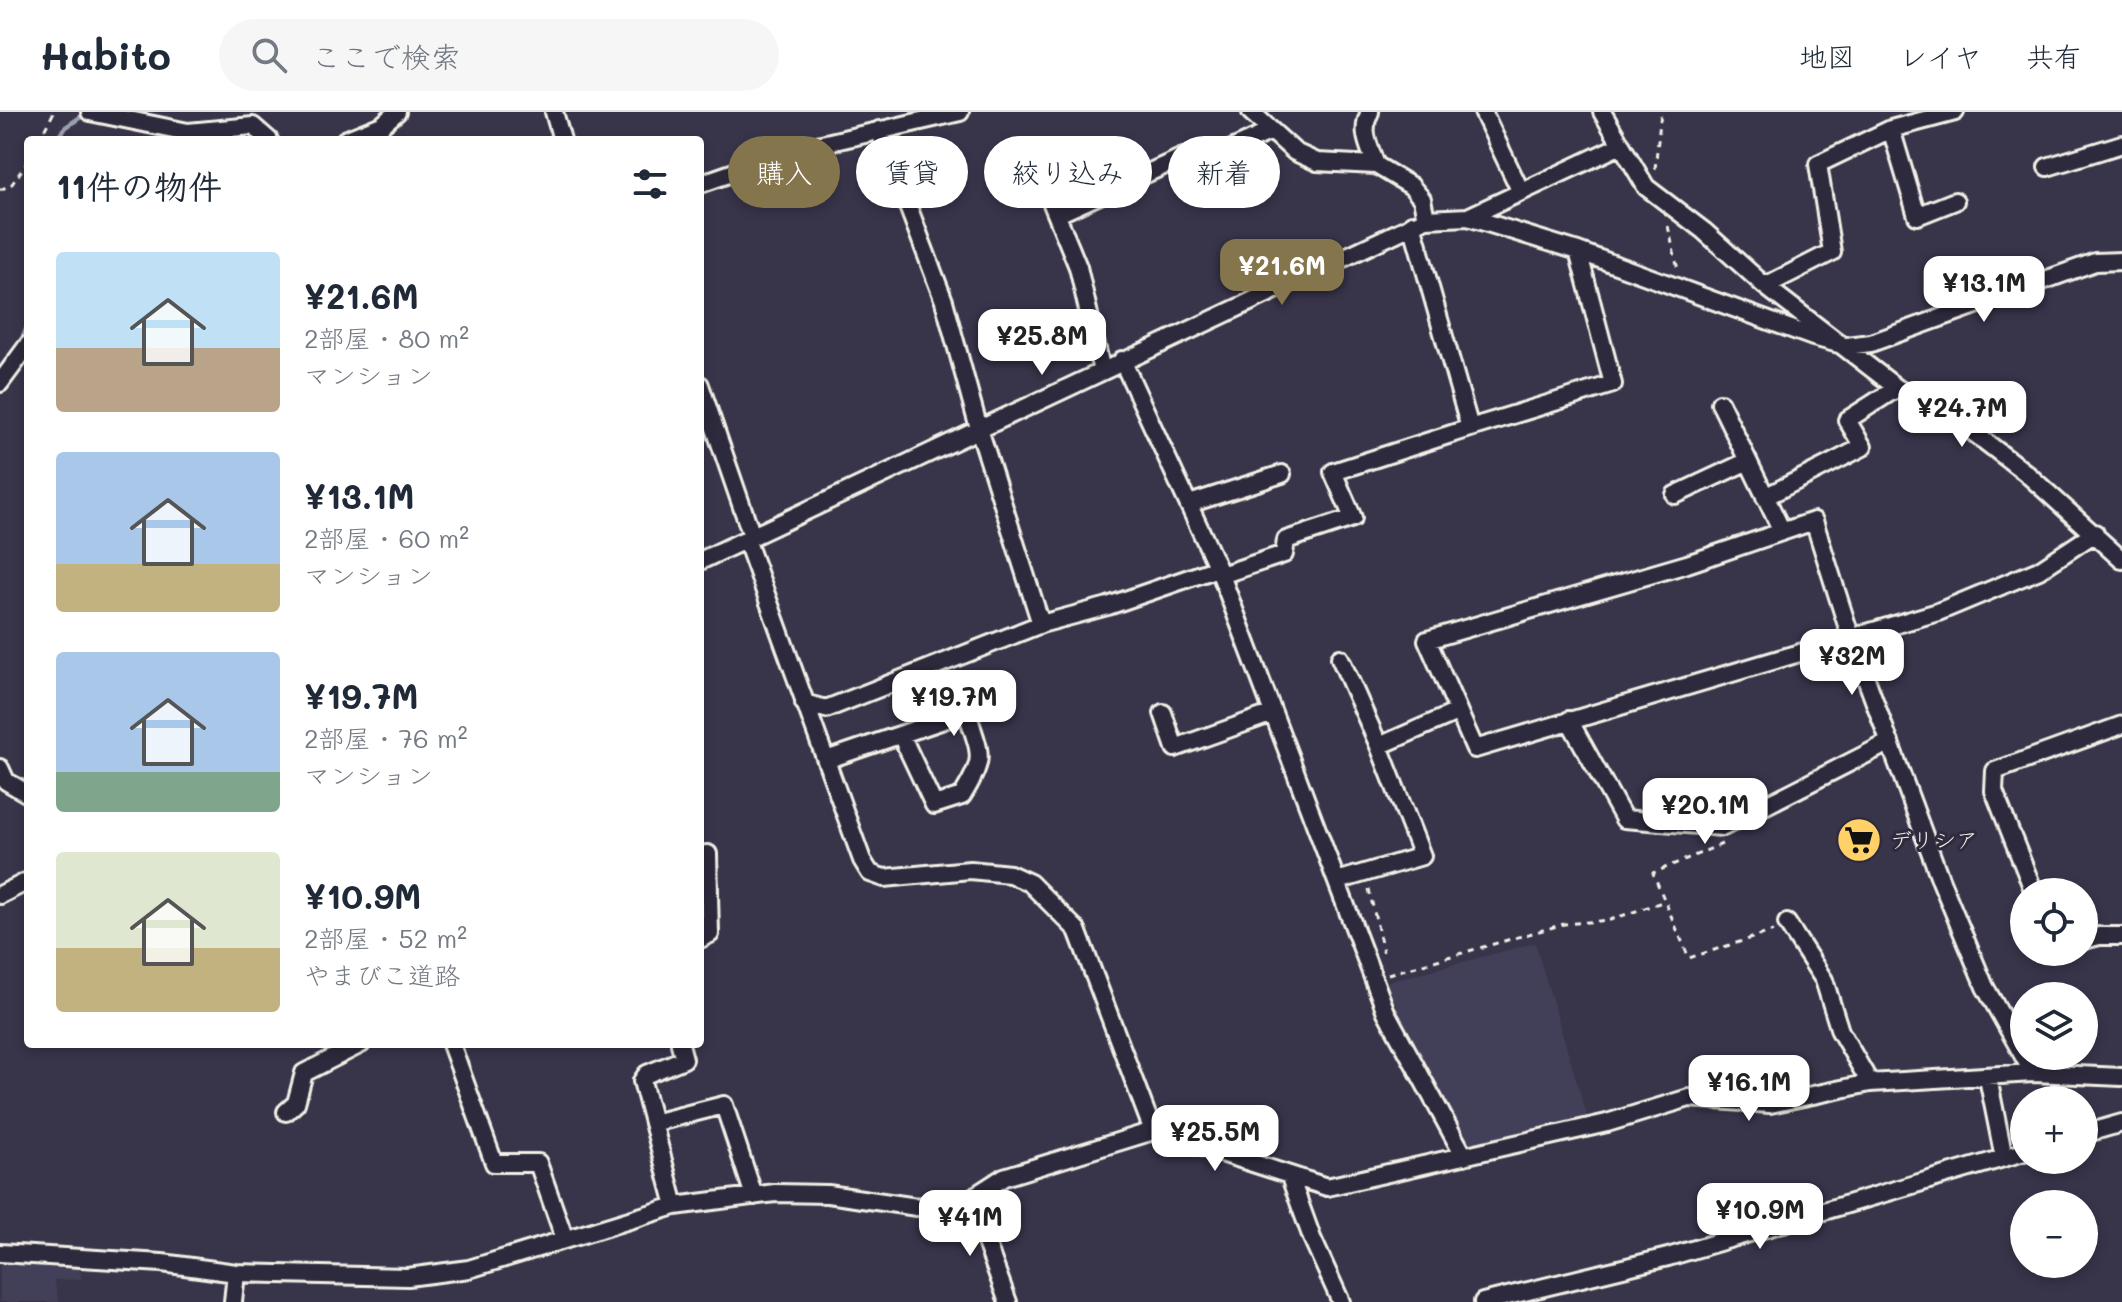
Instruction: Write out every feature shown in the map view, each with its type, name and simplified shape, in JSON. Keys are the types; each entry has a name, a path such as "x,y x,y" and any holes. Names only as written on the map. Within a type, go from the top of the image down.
{"street":[{"path":"90,112 188,132 253,126 264,136"},
{"path":"354,136 382,125 397,112"},
{"path":"554,112 561,136"},
{"path":"1251,112 1269,132 1295,152 1317,162 1376,165 1411,186 1422,199 1419,221 1470,428"},
{"path":"1370,112 1365,137 1376,165"},
{"path":"1483,112 1521,192"},
{"path":"1602,112 1646,187 1704,231 1765,286 1897,388 1965,426 2095,533 2122,560"},
{"path":"1765,286 1832,252 1818,164 1891,129 1955,112"},
{"path":"704,183 800,149 953,113"},
{"path":"1891,129 1917,216 1955,201"},
{"path":"879,130 944,301 979,429 1041,624"},
{"path":"1058,214 1183,157 1199,164 1269,132"},
{"path":"2047,167 2122,144"},
{"path":"704,559 1419,221 1468,217 1621,145"},
{"path":"1055,208 1078,267 1102,371"},
{"path":"1468,217 1578,251 1813,337 1846,346 1871,343 2095,262 2122,261"},
{"path":"804,703 826,709 1041,624 1284,554 1286,540 1353,518 1333,472 1613,384 1578,251"},
{"path":"0,383 24,350"},
{"path":"1122,360 1220,571 1386,1012 1464,1156"},
{"path":"1765,497 1863,447 1847,420 1897,388"},
{"path":"704,397 804,703 862,860 870,873 884,878 970,870 1010,874 1030,883 1077,930 1153,1131"},
{"path":"1720,403 1782,531"},
{"path":"1675,495 1748,461"},
{"path":"1189,504 1282,474"},
{"path":"2033,1073 1985,987 1851,638 1814,521 1687,564 1427,640 1475,749 1569,720 1851,638 1938,612 2039,570 2095,533"},
{"path":"1337,881 1422,856 1340,658"},
{"path":"826,760 967,712 981,756 980,767 962,796 934,805 901,735"},
{"path":"1379,746 1457,712"},
{"path":"1163,713 1175,748 1273,713"},
{"path":"1569,720 1624,819 1723,827 1890,742"},
{"path":"2028,878 1994,791 1995,771 2122,725"},
{"path":"0,768 6,781 24,792"},
{"path":"704,854 708,854 710,934 704,937"},
{"path":"0,895 24,883"},
{"path":"1788,924 1824,980 1840,1031 1870,1083"},
{"path":"2098,936 2122,936"},
{"path":"286,1112 296,1103 304,1073 353,1048"},
{"path":"456,1048 494,1163 538,1163 564,1237"},
{"path":"675,1206 642,1081 647,1074 684,1059 681,1048"},
{"path":"0,1253 162,1263 236,1273 408,1277 469,1269 564,1237 675,1206 754,1196 828,1194 885,1199 917,1207 970,1199 1004,1177 1153,1131 1327,1187 1607,1123 1689,1098 1770,1104 1870,1083 2033,1073 2122,1077"},
{"path":"1988,1078 2004,1158"},
{"path":"653,1123 724,1105 754,1196"},
{"path":"2098,1130 2122,1123"},
{"path":"1483,1302 1668,1257 2010,1156"},
{"path":"1290,1177 1312,1238 1341,1302"},
{"path":"970,1199 1008,1302"},
{"path":"233,1302 236,1273"}],"path":[{"path":"41,136 54,112"},
{"path":"0,190 12,184 24,167"},
{"path":"1723,827 1725,842 1653,873 1689,958 1788,924"},
{"path":"1366,872 1388,974 1564,924 1610,920 1665,901"}],"shaded area":[{"path":"1535,943 1588,1119 1466,1145 1409,1037 1387,982"},
{"path":"0,1264 80,1268 81,1279 54,1280 59,1302 0,1302"}],"waterway":[{"path":"59,136 66,127 88,112"},
{"path":"20,345 24,335"}],"place":[{"name":"デリシア","path":"1859,840"}]}
